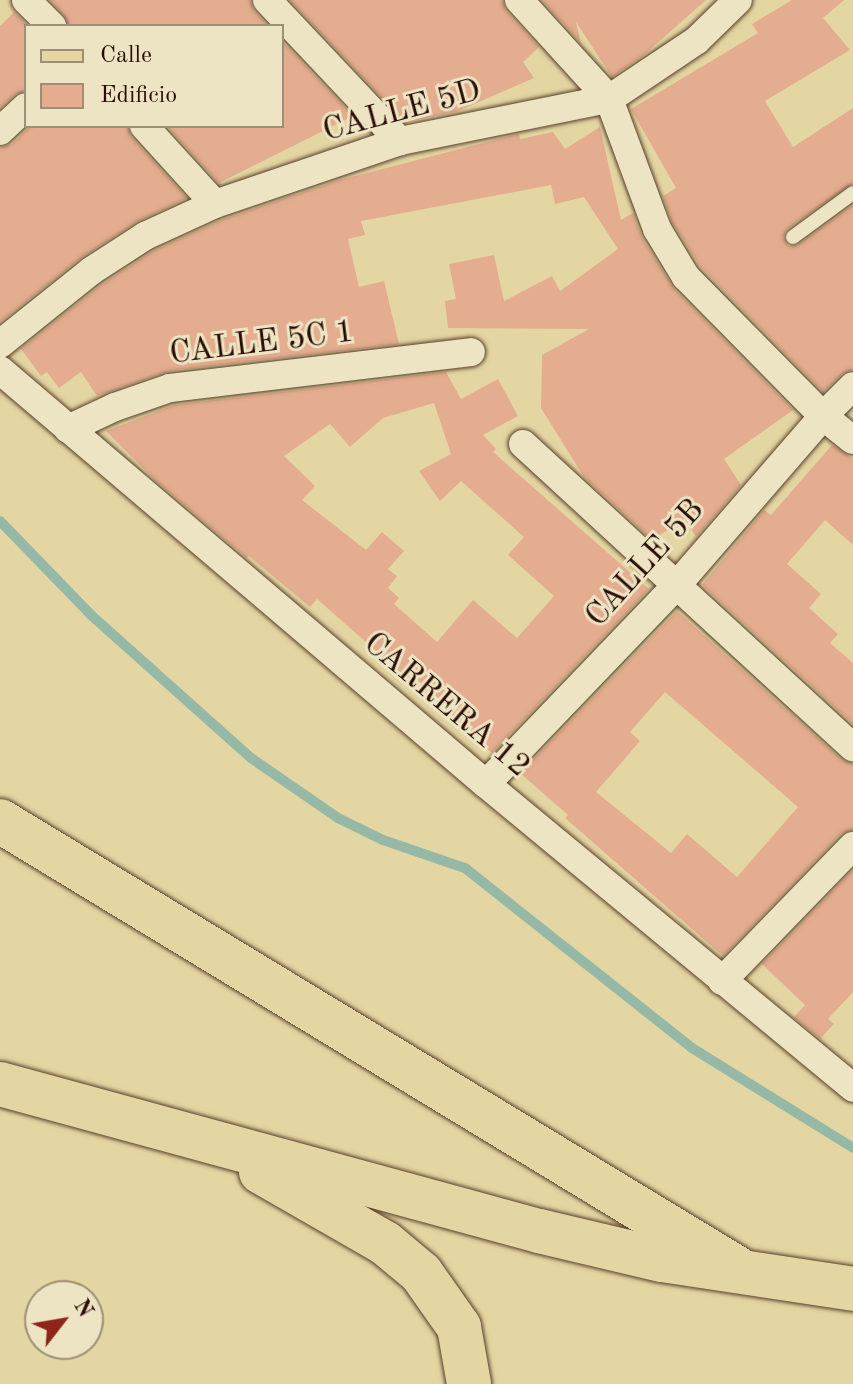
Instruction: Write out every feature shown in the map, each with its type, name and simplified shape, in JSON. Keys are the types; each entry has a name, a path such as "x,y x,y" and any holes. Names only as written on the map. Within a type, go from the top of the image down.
{"main road":[{"path":"0,821 737,1268"},
{"path":"0,1084 539,1231 662,1260 737,1268 853,1289"},
{"path":"205,1140 385,1243 421,1273 459,1327 469,1384"}],"street":[{"path":"26,0 50,24"},
{"path":"267,0 400,141"},
{"path":"519,0 609,99 657,229 686,277 823,416 853,440"},
{"name":"CALLE 5D","path":"0,344 91,271 145,236 215,204 400,141 609,99 697,40 738,0"},
{"path":"0,131 24,109"},
{"path":"146,128 215,204"},
{"name":"CALLE 5C 1","path":"68,429 115,407 170,388 471,352"},
{"name":"CARRERA 12","path":"0,370 486,784 853,1088"},
{"name":"CALLE 5B","path":"486,784 676,586 823,416 853,386"},
{"path":"523,444 853,747"},
{"path":"722,981 853,846"}],"lane":[{"path":"793,237 853,193"}],"building":[{"path":"50,0 250,0 254,11 266,24 68,24"},
{"path":"290,0 502,0 506,11 539,47 523,62 534,78 456,112 406,122 392,103 389,105"},
{"path":"542,0 706,0 645,54 612,77 576,22 581,43"},
{"path":"792,0 844,0 823,18 850,50 765,101 793,147 853,108 853,183 787,229 783,237 788,246 798,245 853,205 853,369 842,374 823,392 700,266 672,222 663,196 676,188 631,109 758,33 752,24"},
{"path":"14,12 26,24 24,91 15,94 0,108 0,26"},
{"path":"284,43 353,116 219,183 169,128 284,128"},
{"path":"600,127 621,220 633,213 642,238 674,289 793,410 724,459 741,485 696,537 685,519 652,540 584,477 541,408 542,355 589,329 448,328 445,301 456,299 449,264 494,255 504,301 552,276 560,291 618,249 584,197 555,204 551,185 361,221 365,235 348,239 359,287 384,281 399,344 168,371 97,396 81,372 59,388 47,372 41,376 21,349 101,285 153,251 221,220 336,181 519,134 520,139 553,132 565,149"},
{"path":"28,128 128,128 131,137 187,198 136,222 82,257 0,322 0,148 12,144"},
{"path":"446,372 461,399 498,379 518,416 483,435 496,449 493,452 649,589 492,753 317,599 310,607 249,556 247,558 155,480 106,431 174,405","holes":["434,403 451,454 419,471 440,501 461,481 524,537 508,555 554,596 517,638 473,600 437,642 394,604 399,598 388,588 397,576 388,569 404,551 382,532 366,550 302,500 315,486 284,456 330,424 350,447 383,418"]},
{"path":"832,445 853,459 853,545 825,520 787,564 821,594 809,608 838,634 830,643 853,663 853,724 702,585 764,510 771,515"},
{"path":"677,611 842,760 853,764 853,829 841,834 723,956 565,818 568,815 520,773","holes":["665,692 798,807 737,877 687,834 671,853 596,792 640,741 630,732"]},
{"path":"853,870 853,992 828,1019 834,1024 820,1039 794,1017 805,1005 762,964"}],"waterway":[{"path":"0,521 91,615 251,758 338,818 383,840 465,868 692,1048 853,1148"}]}
